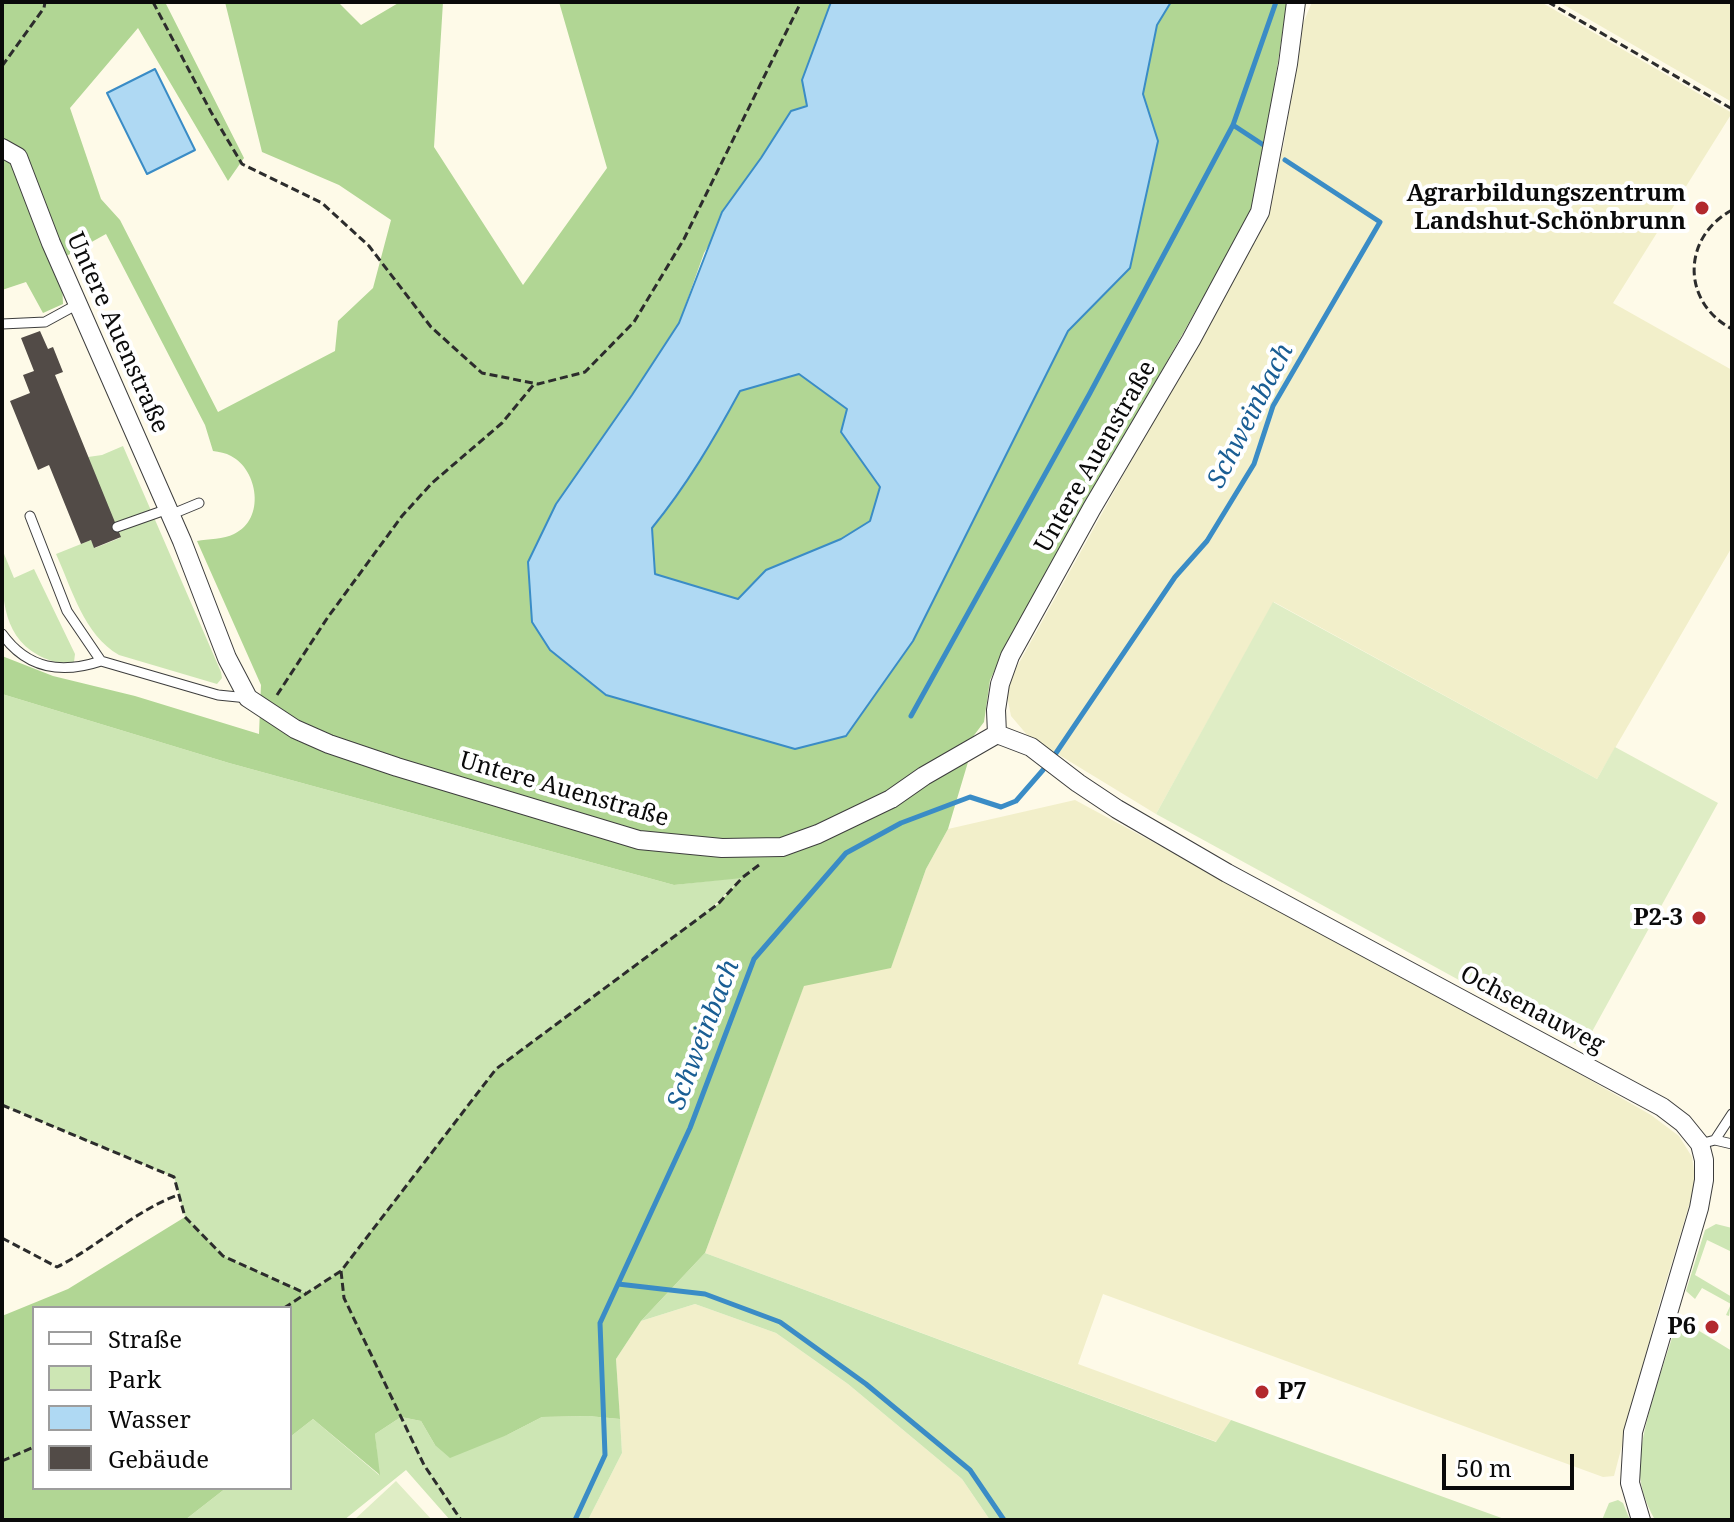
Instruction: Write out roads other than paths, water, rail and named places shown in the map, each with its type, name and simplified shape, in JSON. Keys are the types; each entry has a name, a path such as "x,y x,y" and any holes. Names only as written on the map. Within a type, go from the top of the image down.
{"street":[{"name":"Untere Auenstraße","path":"2,148 18,157 51,243 169,512 227,658 248,698 295,729 329,744 639,840 683,846 782,847 867,812 997,734 996,710 1000,684 1010,656 1092,508 1191,340 1260,212 1296,2"},
{"name":"Ochsenauweg","path":"997,734 1031,747 1117,809 1227,873 1662,1107 1707,1142"},
{"path":"1641,1520 1630,1483 1633,1432 1699,1208 1707,1142"}],"lane":[{"path":"2,324 45,322 78,304"},
{"path":"117,527 199,503"},
{"path":"30,516 67,611 101,661"},
{"path":"2,634 21,655 39,664 79,668 101,661 218,695 248,698"},
{"path":"1707,1142 1732,1114"},
{"path":"1707,1142 1732,1144"}],"water":[{"path":"831,2 1171,2 1157,25 1143,94 1158,141 1130,268 1068,331 913,641 846,736 795,749 606,695 550,650 532,622 528,562 556,504 679,323 722,212 791,111 807,106 802,80","holes":["799,374 847,409 841,432 880,487 870,521 841,539 766,570 738,599 655,574 652,528 699,461 740,391"]},
{"path":"155,69 195,150 147,174 107,93"}],"waterway":[{"name":"Schweinbach","path":"911,716 1090,393 1233,125 1276,2"},
{"name":"Schweinbach","path":"1233,125 1265,146"},
{"name":"Schweinbach","path":"1056,753 1175,577 1207,541 1254,464 1273,406 1380,222 1285,160"},
{"name":"Schweinbach","path":"575,1520 605,1455 600,1323 690,1128 754,959 846,853 901,823 970,797 1001,807 1016,801 1043,770"},
{"name":"Schweinbach","path":"618,1284 705,1294 780,1322 866,1384 970,1470 1004,1520"}],"place":[{"name":"Agrarbildungszentrum Landshut-Schönbrunn","path":"1702,208"},
{"name":"P2-3","path":"1699,918"},
{"name":"P6","path":"1712,1327"},
{"name":"P7","path":"1262,1392"}]}
